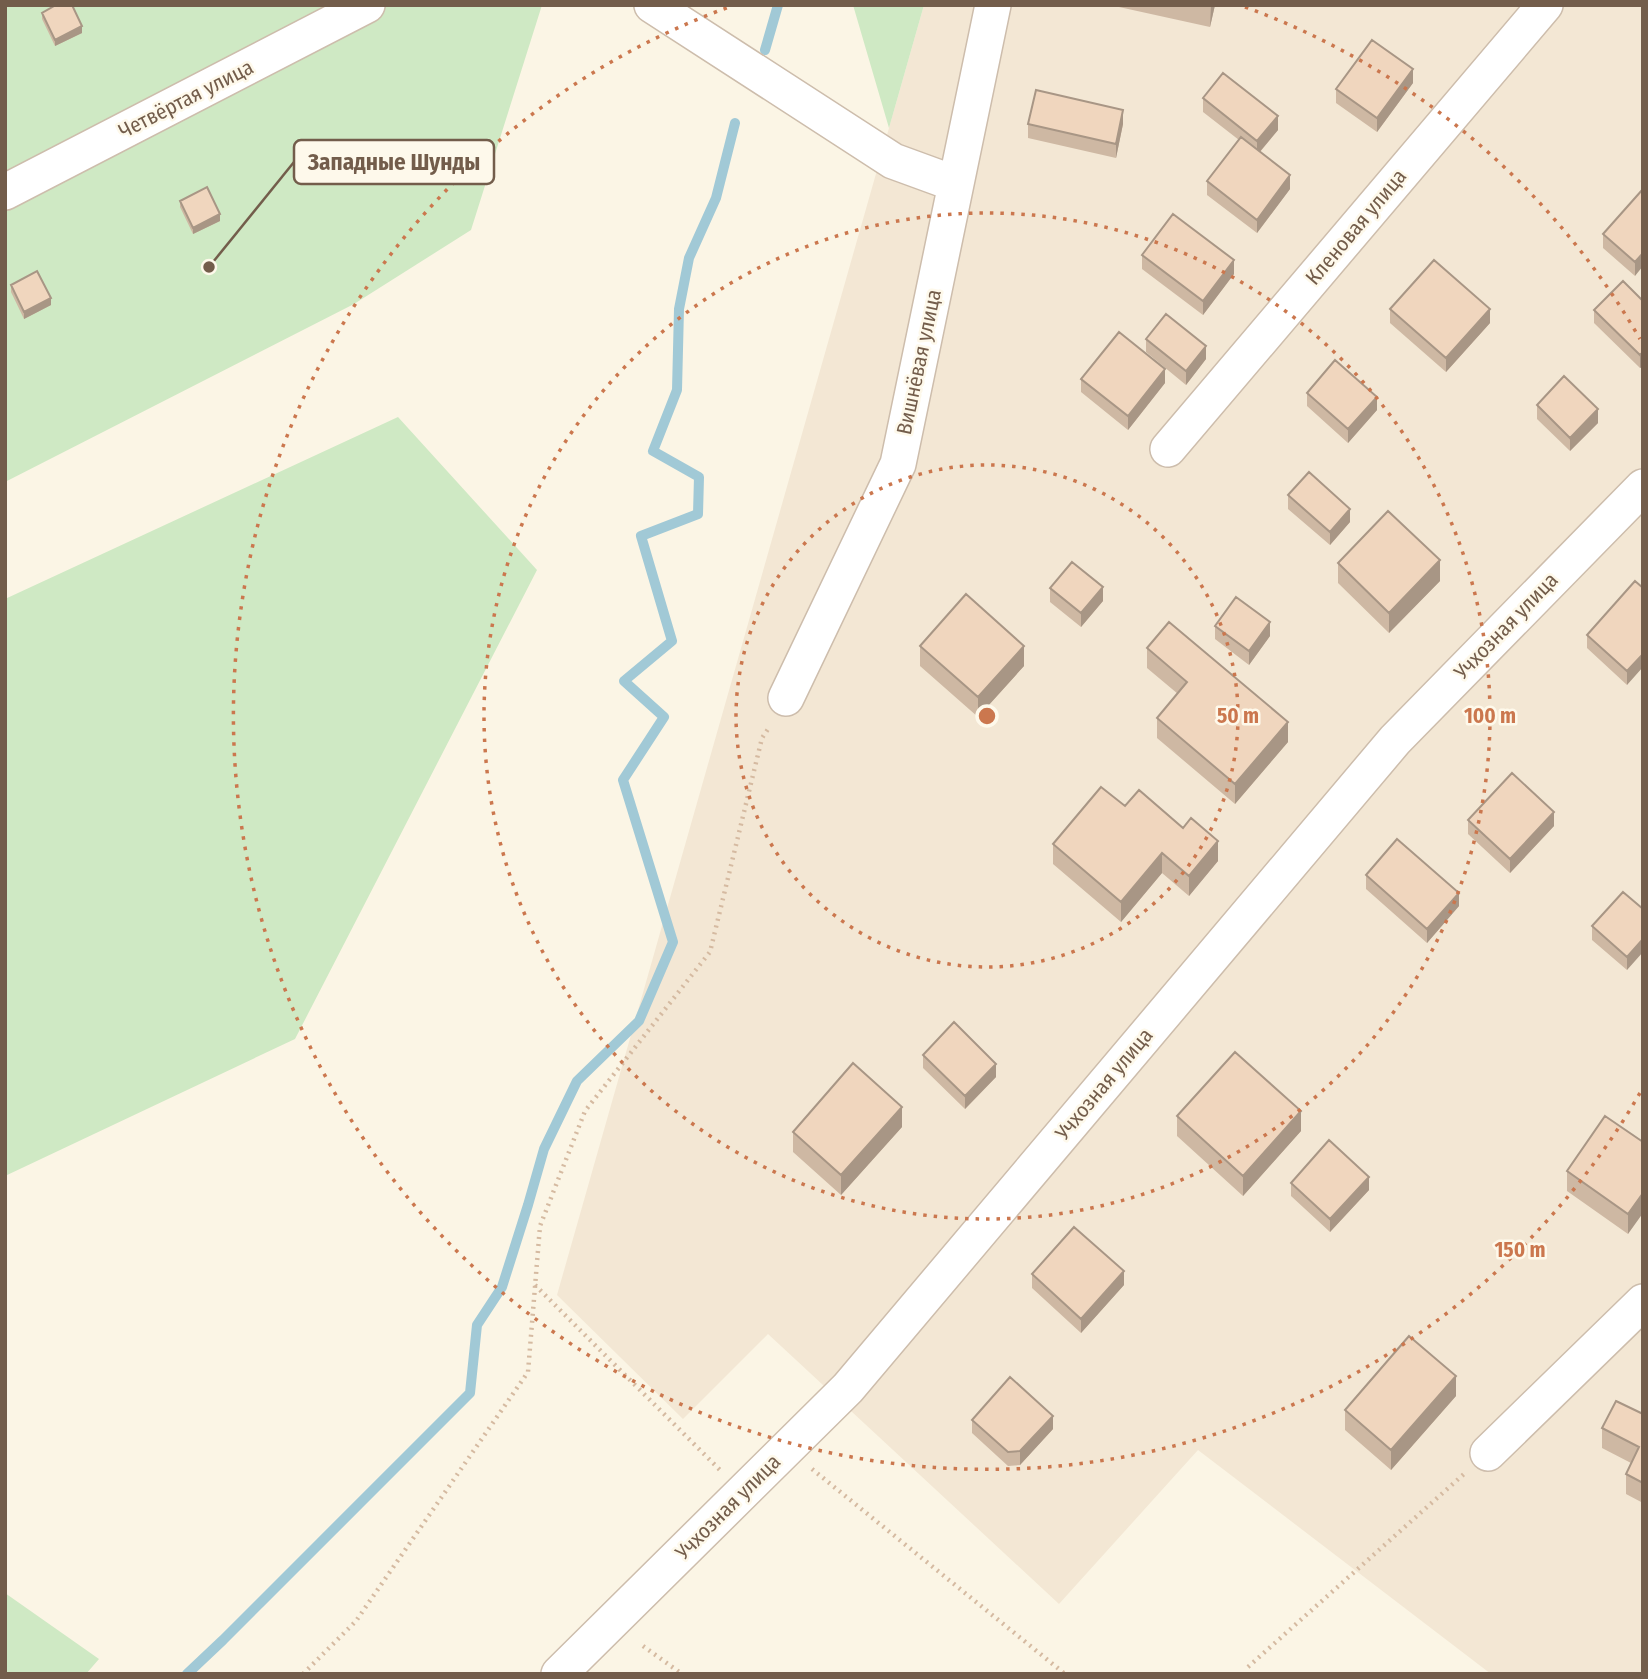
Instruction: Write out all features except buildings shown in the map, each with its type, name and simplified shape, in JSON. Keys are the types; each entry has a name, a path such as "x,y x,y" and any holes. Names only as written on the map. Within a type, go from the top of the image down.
{"street":[{"name":"Четвёртая улица","path":"5,192 367,5"},
{"path":"652,5 893,161 956,184"},
{"name":"Вишнёвая улица","path":"786,698 898,464 993,5"},
{"name":"Кленовая улица","path":"1168,449 1545,5"},
{"name":"Учхозная улица","path":"559,1674 848,1388 1395,740 1643,487"},
{"path":"1488,1453 1643,1301"}],"path":[{"path":"303,1674 356,1621 528,1372 540,1226 585,1111 710,952 762,738 786,698"},
{"path":"535,1285 743,1492"},
{"path":"787,1448 1065,1674"},
{"path":"1248,1674 1248,1667 1488,1453"},
{"path":"643,1646 682,1674"}],"shaded area":[{"path":"924,5 1643,5 1643,1674 1491,1674 1198,1450 1059,1604 768,1334 683,1419 557,1295"}],"green space":[{"path":"5,5 542,5 471,230 354,304 5,482"},
{"path":"853,5 924,5 889,128"},
{"path":"398,417 537,570 295,1039 5,1176 5,599"},
{"path":"5,1593 99,1659 86,1674 5,1674"}],"waterway":[{"path":"765,50 778,5"},
{"path":"187,1674 470,1393 477,1325 502,1287 544,1149 577,1081 639,1021 673,942 623,780 664,717 624,681 672,641 641,536 698,514 699,477 653,451 677,390 679,309 689,258 716,198 735,123"}],"place":[{"name":"Западные Шунды","path":"209,267"}]}
